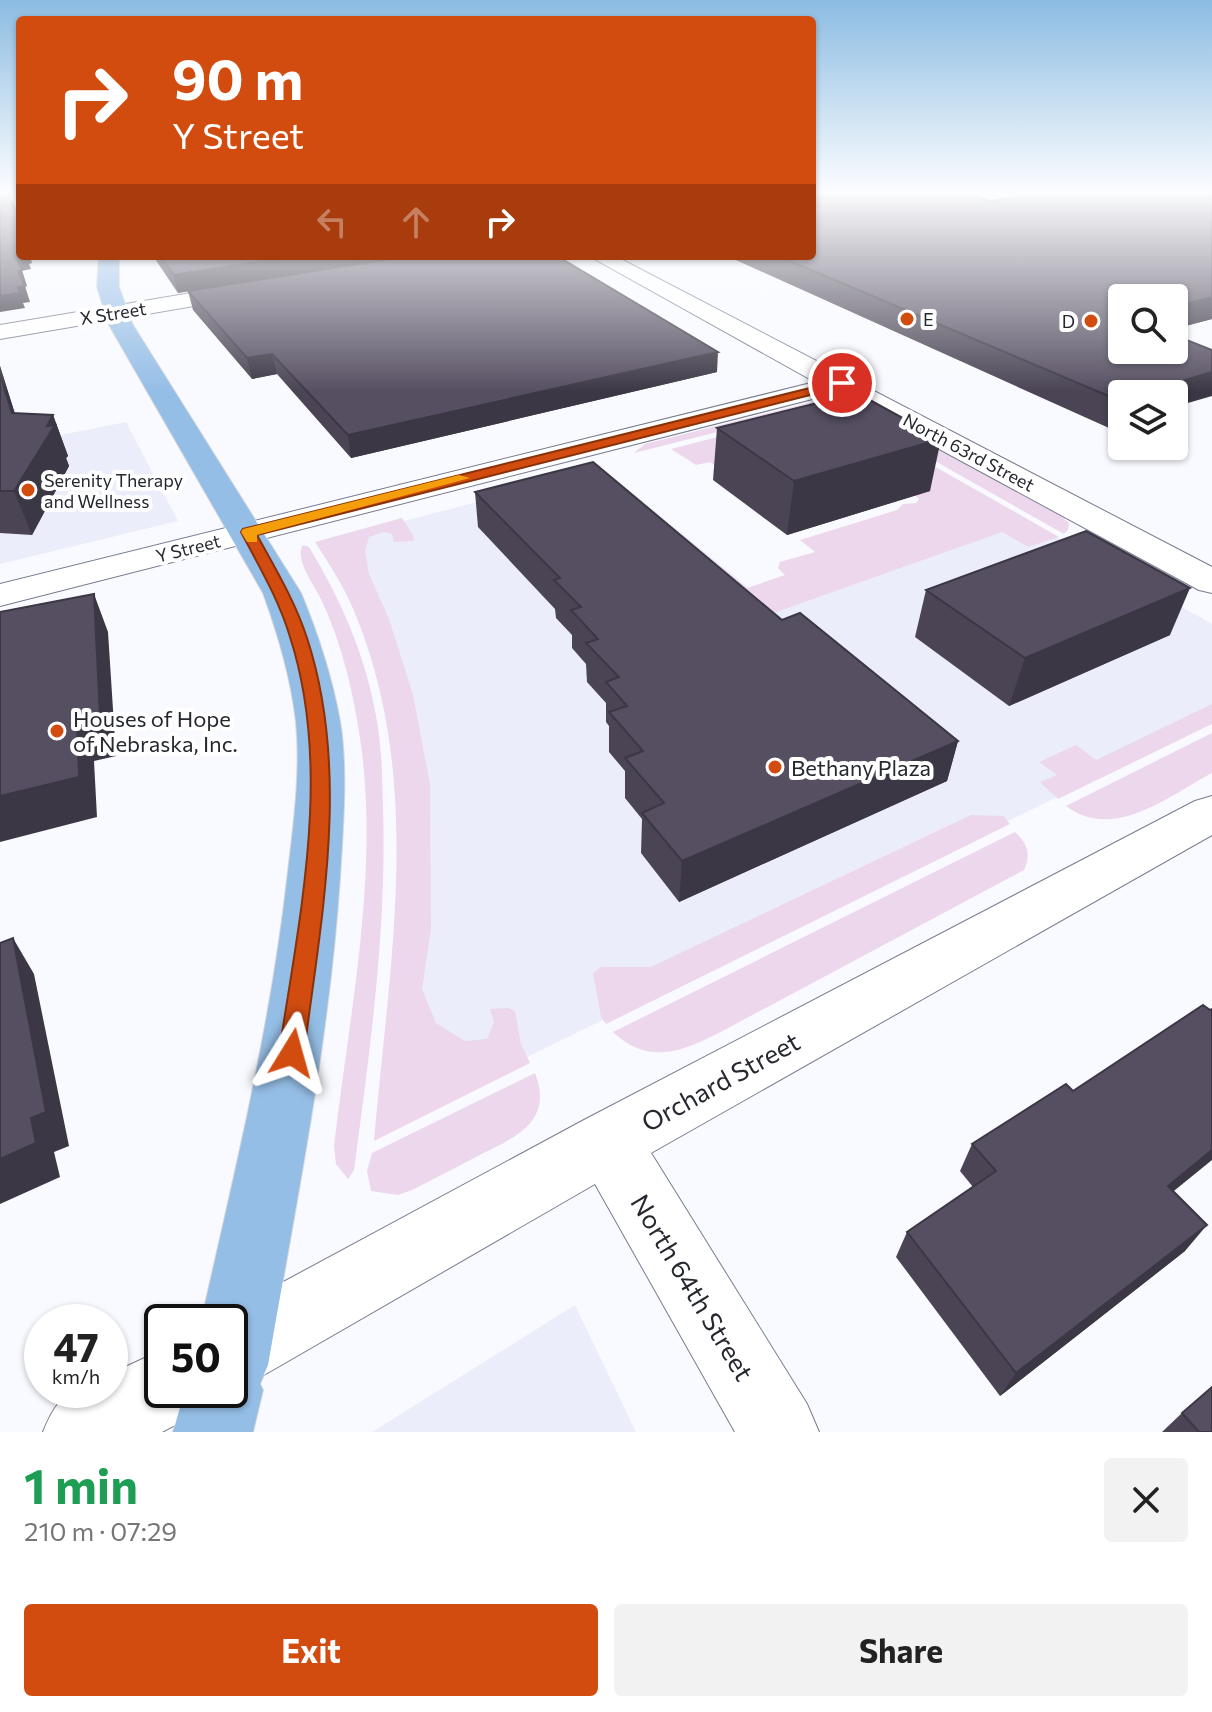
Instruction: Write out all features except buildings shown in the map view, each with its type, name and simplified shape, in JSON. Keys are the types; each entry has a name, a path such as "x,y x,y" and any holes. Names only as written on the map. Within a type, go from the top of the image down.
{"main road":[{"path":"109,260 108,287 116,313 282,593 299,637 318,723 320,775 310,918 292,1053 241,1304"},
{"path":"213,1432 219,1408"}],"street":[{"name":"North 63rd Street","path":"607,260 1212,582"},
{"name":"X Street","path":"0,332 269,287"},
{"name":"Y Street","path":"0,595 842,383"},
{"name":"Orchard Street","path":"248,1353 607,1142 1212,813"},
{"name":"North 64th Street","path":"607,1142 779,1432"},
{"path":"83,1432 144,1399"}],"shaded area":[{"path":"834,399 860,407 1061,516 1069,523 1068,530 1064,534 827,400"},
{"path":"816,401 825,405 634,453 645,444"},
{"path":"830,407 1059,537 1028,547 1002,532 765,616 600,468 747,588 785,575 778,568 780,562 815,552 800,540 897,510 903,504 916,503 919,499 915,495 929,491"},
{"path":"126,422 178,521 0,564 0,447"},
{"path":"729,434 716,466 710,462 696,465 671,449"},
{"path":"603,469 771,606 1023,518 1212,624 1212,721 399,1120 411,939 390,682 324,542"},
{"path":"402,518 414,537 413,541 394,542 392,534 384,532 369,537 365,551 369,574 389,619 413,695 430,784 431,929 422,989 436,1023 465,1041 487,1039 494,1022 490,1009 508,1008 515,1011 521,1044 530,1063 374,1141 393,940 396,873 395,806 389,740 376,675 354,611 315,542"},
{"path":"303,545 309,547 331,586 359,650 372,694 381,750 384,853 380,944 354,1170 348,1179 336,1164 334,1146 360,946 366,795 361,745 347,671 329,617 303,564"},
{"path":"1212,704 1212,724 1058,799 1040,782 1057,775 1039,762 1076,745 1096,760"},
{"path":"1212,733 1212,773 1159,803 1140,812 1103,819 1084,816 1066,806"},
{"path":"971,815 1004,816 1010,824 606,1024 601,1017 593,973 601,967 651,967"},
{"path":"1015,832 1027,850 1024,870 715,1035 688,1047 650,1052 626,1042 613,1032"},
{"path":"535,1073 540,1091 539,1105 526,1128 515,1136 412,1190 398,1195 371,1191 367,1171 372,1153"},
{"path":"575,1305 636,1432 372,1432"}],"slow traffic":[{"path":"252,539 248,532 463,478"}],"place":[{"name":"E","path":"907,319"},
{"name":"D","path":"1091,321"},
{"name":"Serenity Therapy and Wellness","path":"28,490"},
{"name":"Houses of Hope of Nebraska, Inc.","path":"57,731"},
{"name":"Bethany Plaza","path":"775,767"}],"route":[{"path":"292,1053 310,918 319,816 318,723 299,637 282,593 248,532 842,383"}]}
